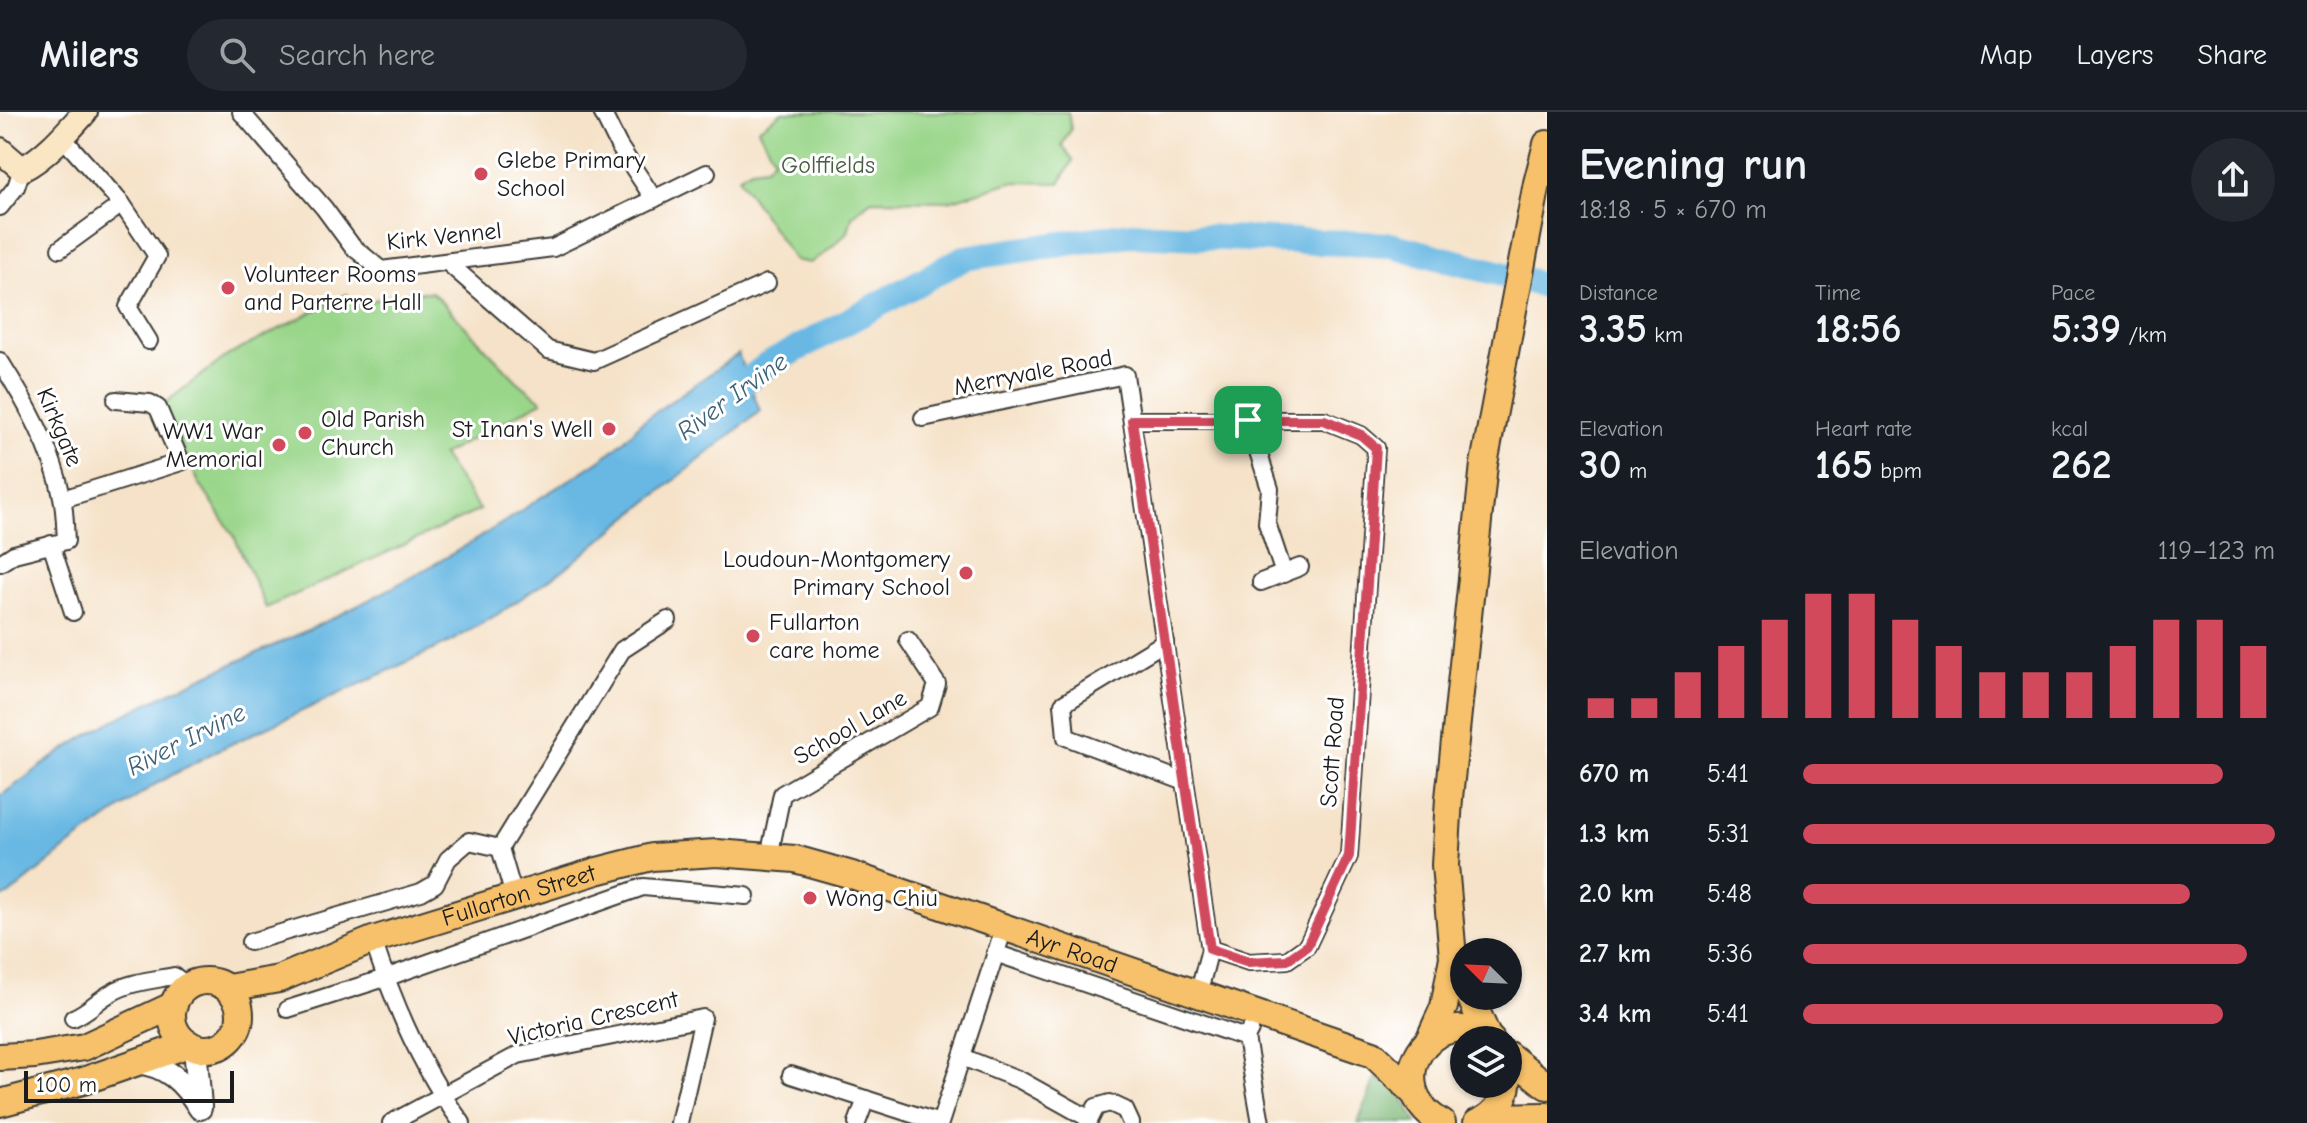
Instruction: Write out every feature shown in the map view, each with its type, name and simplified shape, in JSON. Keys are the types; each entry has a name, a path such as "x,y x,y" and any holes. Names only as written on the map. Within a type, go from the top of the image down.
{"main road":[{"path":"0,150 22,169 31,165 85,112"},
{"path":"1451,938 1445,865 1449,798 1484,464 1547,144"},
{"name":"Fullarton Street","path":"234,999 373,940 597,871 652,857 717,853 769,857"},
{"name":"Ayr Road","path":"769,857 795,859 852,875 1198,995 1251,1027 1373,1054"},
{"path":"1414,1093 1411,1077 1414,1060 1427,1042 1444,1007 1450,974"},
{"path":"0,1057 84,1047 208,981 234,999 236,1032 218,1047 192,1046 83,1081 0,1103"},
{"path":"181,995 175,1027 192,1046"},
{"path":"1373,1054 1427,1042 1450,1030"},
{"path":"1373,1054 1414,1093 1433,1120"},
{"path":"1522,1065 1547,1086"},
{"path":"1482,1121 1503,1098"},
{"path":"1482,1121 1547,1116"}],"street":[{"name":"Kirk Vennel","path":"241,112 324,208 352,246 381,270 553,248 707,173"},
{"path":"602,112 619,146 654,199"},
{"path":"62,137 122,204 157,256 128,307 149,341"},
{"path":"0,207 16,187 22,169"},
{"path":"60,249 122,204"},
{"path":"447,262 548,350 594,361 767,283"},
{"name":"Kirkgate","path":"0,361 54,466 63,499 66,541 51,544"},
{"name":"Merryvale Road","path":"923,418 1125,375 1210,949 1198,995"},
{"path":"63,499 181,462 158,408 150,403 116,400"},
{"path":"1132,420 1248,420 1270,489 1267,523 1284,574"},
{"name":"Scott Road","path":"1210,949 1249,962 1287,960 1307,946 1349,856 1376,448 1361,435 1324,420 1248,420"},
{"path":"0,563 14,554 51,544 73,612"},
{"path":"1261,582 1300,567"},
{"path":"514,896 500,848 622,650 668,620"},
{"name":"School Lane","path":"769,857 782,794 930,707 937,684 908,640"},
{"path":"1165,642 1063,704 1066,737 1185,782"},
{"path":"250,942 421,892 435,884 448,859 469,841 500,848"},
{"path":"288,1009 643,887 746,896"},
{"path":"791,1075 940,1123 1004,928"},
{"path":"373,940 385,978 442,1096 462,1123"},
{"name":"Ayr Road","path":"995,953 1251,1027"},
{"path":"73,1018 90,1011 110,993 141,982 174,976 181,995"},
{"name":"Victoria Crescent","path":"442,1096 518,1055 703,1018 679,1123"},
{"path":"1251,1027 1261,1123"},
{"path":"192,1046 201,1116"},
{"path":"962,1057 1020,1080 1088,1121 1096,1107 1110,1103 1125,1110 1131,1123"},
{"path":"136,1062 152,1064 174,1076 191,1093 201,1116"},
{"path":"391,1123 442,1096"},
{"path":"857,1123 866,1099"}],"green space":[{"name":"Golffields","path":"782,112 1068,112 1071,129 1062,145 1073,160 1060,183 1011,182 949,201 871,200 852,216 848,232 810,263 794,260 738,177 751,169 766,167 774,158 758,129"},
{"path":"409,292 432,292 517,381 542,401 442,455 480,510 266,608 234,536 199,483 162,405 227,356 347,294 357,304"},
{"path":"1375,1078 1396,1086 1417,1123 1358,1123"}],"water":[{"path":"738,354 760,411 562,571 450,642 216,751 154,785 0,899 0,796 70,746 120,718 388,590 477,539 590,467 617,447 640,423"}],"waterway":[{"name":"River Irvine","path":"721,400 766,366 964,258 1131,234 1391,245 1547,286"}],"place":[{"name":"Glebe Primary School","path":"481,174"},
{"name":"Volunteer Rooms and Parterre Hall","path":"228,288"},
{"name":"St Inan's Well","path":"609,429"},
{"name":"Old Parish Church","path":"305,433"},
{"name":"WW1 War Memorial","path":"279,445"},
{"name":"Loudoun-Montgomery Primary School","path":"966,573"},
{"name":"Fullarton care home","path":"753,636"},
{"name":"Wong Chiu","path":"810,898"}],"route":[{"path":"1132,420 1248,420 1324,420 1361,435 1376,448 1349,856 1307,946 1287,960 1249,962 1210,949 1132,420"}]}
